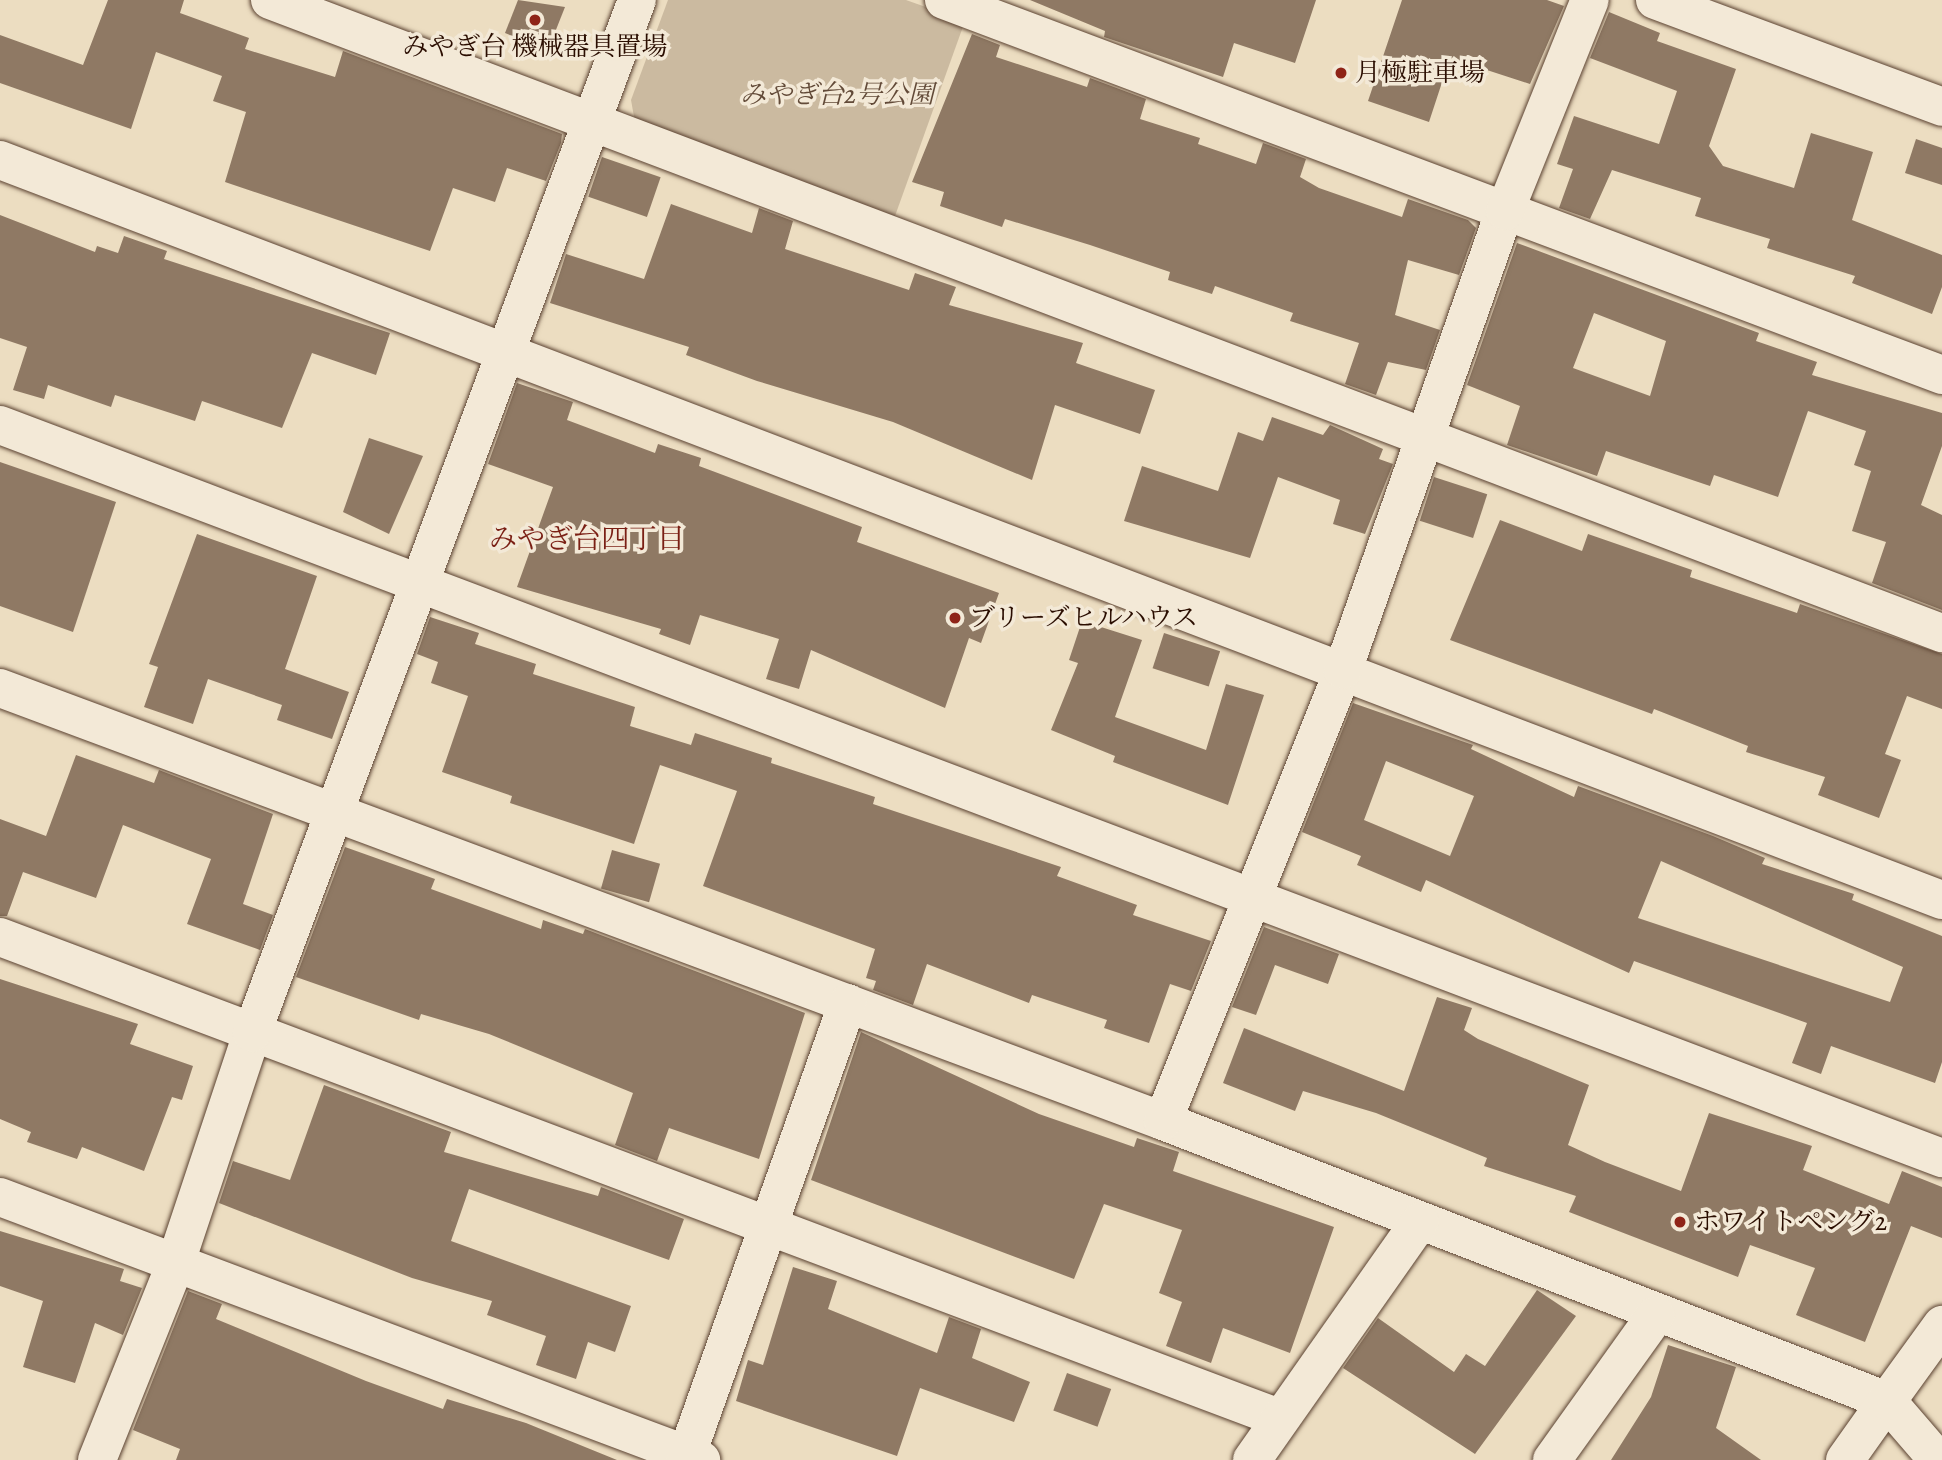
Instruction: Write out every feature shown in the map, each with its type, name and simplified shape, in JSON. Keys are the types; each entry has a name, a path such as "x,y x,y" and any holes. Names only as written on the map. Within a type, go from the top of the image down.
{"street":[{"path":"270,0 588,117 1422,439 1942,633"},
{"path":"97,1460 176,1262 252,1034 336,818 509,352 588,117 637,0"},
{"path":"944,0 1942,375"},
{"path":"1163,1121 1343,670 1422,439 1505,211 1590,0"},
{"path":"1655,0 1942,107"},
{"path":"0,160 1942,900"},
{"path":"0,425 1252,894 1942,1158"},
{"path":"0,688 336,818 848,1003 1163,1121 1656,1315 1887,1401 1938,1460"},
{"path":"0,937 1279,1418"},
{"path":"0,1197 691,1458 766,1226 848,1003"},
{"path":"1252,1460 1419,1222"},
{"path":"1552,1460 1656,1315"},
{"path":"1845,1460 1942,1325"}],"green space":[{"name":"みやぎ台2号公園","path":"668,0 906,0 965,21 895,216 635,122 631,100"}],"building":[{"path":"108,0 184,0 180,13 249,38 245,49 335,77 343,51 562,134 561,143 546,181 507,168 495,202 453,188 430,251 225,182 246,112 213,101 222,76 156,52 131,129 0,83 0,35 83,65"},
{"name":"みやぎ台 機械器具置場","path":"518,0 565,7 548,50 505,33"},
{"path":"1030,0 1316,0 1295,63 1234,43 1223,77 1104,37 1105,31"},
{"path":"1402,0 1547,0 1564,6 1530,84 1450,58 1429,122 1368,101"},
{"path":"1609,12 1660,33 1657,41 1736,69 1709,146 1723,166 1794,188 1811,133 1873,152 1852,220 1942,255 1942,287 1932,314 1852,283 1855,276 1767,248 1770,239 1695,216 1701,198 1612,170 1590,219 1559,208 1573,169 1557,164 1574,116 1659,144 1677,91 1590,58"},
{"path":"972,34 1000,45 996,57 1087,87 1090,78 1146,99 1140,119 1200,138 1198,144 1256,164 1263,143 1306,159 1300,177 1319,188 1402,217 1408,199 1468,220 1476,228 1459,275 1408,260 1395,315 1440,330 1426,370 1388,362 1376,395 1345,384 1359,343 1290,321 1293,313 1215,286 1212,294 1168,280 1170,272 1005,219 1002,227 940,206 944,192 912,182"},
{"path":"1916,139 1942,148 1942,185 1905,173"},
{"path":"602,157 661,177 647,217 588,197"},
{"path":"671,204 752,233 759,208 793,221 785,249 909,290 915,273 956,287 949,305 1083,343 1076,363 1155,390 1140,434 1055,405 1032,480 893,422 757,381 686,355 689,347 550,303 566,254 644,279"},
{"path":"0,215 95,252 97,246 118,253 124,236 167,251 164,259 390,333 376,375 312,353 282,428 202,401 195,421 115,395 111,407 48,385 44,399 13,390 27,347 0,338"},
{"path":"1517,243 1759,333 1756,341 1817,362 1812,375 1942,413 1942,446 1921,505 1942,515 1942,610 1872,583 1886,542 1852,531 1871,471 1854,465 1866,431 1808,411 1778,497 1714,475 1710,486 1606,451 1597,476 1507,445 1520,406 1467,385","holes":["1594,313 1666,341 1650,396 1573,368"]},
{"path":"517,383 573,402 567,420 655,453 658,444 701,458 699,466 862,527 857,542 999,593 981,643 969,638 945,708 811,650 799,689 766,679 779,639 700,615 690,645 659,634 661,629 517,587 553,487 488,464"},
{"path":"1272,417 1323,435 1330,425 1383,449 1379,459 1393,464 1365,534 1333,524 1340,500 1278,477 1250,558 1124,521 1142,466 1218,491 1238,432 1263,441"},
{"path":"369,438 423,456 389,534 343,512"},
{"path":"0,462 116,502 73,632 0,606"},
{"path":"1434,477 1487,494 1473,538 1420,521"},
{"path":"1500,520 1582,551 1588,534 1692,570 1690,577 1797,613 1800,604 1942,654 1942,709 1907,696 1885,754 1901,760 1879,818 1818,795 1825,777 1746,752 1748,746 1654,709 1652,714 1450,640"},
{"path":"197,534 317,576 285,669 349,692 332,739 277,720 282,705 208,679 193,724 144,707 158,667 149,664"},
{"path":"430,617 479,633 475,644 536,664 533,674 635,707 630,726 691,745 695,733 772,758 771,763 875,797 873,804 1061,867 1057,876 1137,905 1133,915 1211,941 1191,991 1170,984 1149,1043 1104,1028 1107,1020 1032,995 1029,1003 927,964 913,1005 873,990 876,981 866,978 875,949 703,886 737,791 660,765 634,844 510,803 512,796 442,772 468,696 431,683 438,662 417,654"},
{"path":"1082,621 1142,640 1115,717 1206,750 1226,684 1264,695 1228,805 1113,762 1115,756 1051,730 1078,663 1069,660"},
{"path":"1164,633 1220,651 1209,686 1153,668"},
{"path":"1353,703 1473,745 1471,749 1574,797 1578,786 1713,836 1765,858 1762,864 1854,894 1852,900 1942,936 1942,1062 1935,1083 1831,1046 1821,1074 1792,1063 1807,1023 1634,961 1629,973 1426,880 1421,892 1357,865 1361,856 1302,832","holes":["1386,761 1474,796 1450,856 1364,820","1661,861 1903,967 1890,1002 1638,918"]},
{"path":"76,755 154,783 159,770 273,814 243,904 273,915 260,950 187,924 211,859 123,825 96,898 23,872 7,916 0,916 0,819 46,836"},
{"path":"345,847 435,879 431,889 541,929 543,920 583,934 585,929 805,1013 759,1159 669,1128 657,1161 615,1145 633,1093 489,1034 421,1014 419,1020 296,977"},
{"path":"612,850 660,864 649,902 601,888"},
{"path":"1264,927 1339,954 1328,984 1275,965 1256,1015 1232,1007"},
{"path":"0,979 138,1024 130,1044 193,1066 182,1100 172,1097 144,1171 82,1147 77,1159 27,1142 31,1132 0,1119"},
{"path":"1437,997 1472,1008 1464,1030 1478,1039 1589,1085 1568,1145 1681,1191 1709,1113 1812,1146 1803,1170 1889,1204 1902,1171 1942,1187 1942,1238 1911,1226 1865,1342 1796,1315 1815,1268 1750,1245 1738,1277 1569,1212 1576,1196 1484,1166 1487,1158 1376,1113 1303,1091 1295,1111 1223,1083 1244,1028 1404,1091"},
{"path":"861,1032 1039,1114 1134,1147 1137,1138 1179,1152 1173,1171 1334,1227 1290,1353 1223,1328 1211,1363 1166,1346 1182,1302 1159,1293 1182,1230 1104,1204 1074,1279 811,1180"},
{"path":"324,1085 451,1132 444,1152 598,1196 601,1187 684,1219 669,1260 469,1189 451,1241 631,1306 615,1352 588,1342 576,1379 536,1365 546,1336 487,1315 492,1301 412,1278 219,1203 233,1161 290,1180"},
{"path":"0,1231 124,1269 120,1281 142,1288 123,1335 95,1323 75,1383 23,1367 43,1301 0,1286"},
{"path":"793,1267 837,1281 828,1309 937,1353 949,1317 981,1329 972,1358 1030,1382 1014,1422 920,1388 897,1456 736,1401 748,1360 763,1365"},
{"path":"1537,1290 1576,1316 1475,1454 1343,1368 1378,1318 1454,1372 1466,1354 1485,1366"},
{"path":"188,1291 222,1304 216,1319 366,1381 443,1409 447,1399 526,1423 617,1460 176,1460 180,1449 133,1430"},
{"path":"1668,1345 1736,1367 1716,1428 1761,1460 1611,1460 1651,1397"},
{"path":"1067,1373 1111,1389 1097,1427 1053,1411"}],"place":[{"name":"みやぎ台 機械器具置場","path":"535,20"},
{"name":"月極駐車場","path":"1341,73"},
{"name":"ブリーズヒルハウス","path":"955,618"},
{"name":"ホワイトペング2","path":"1680,1222"}],"district":[{"name":"みやぎ台四丁目","path":"587,539"}]}
